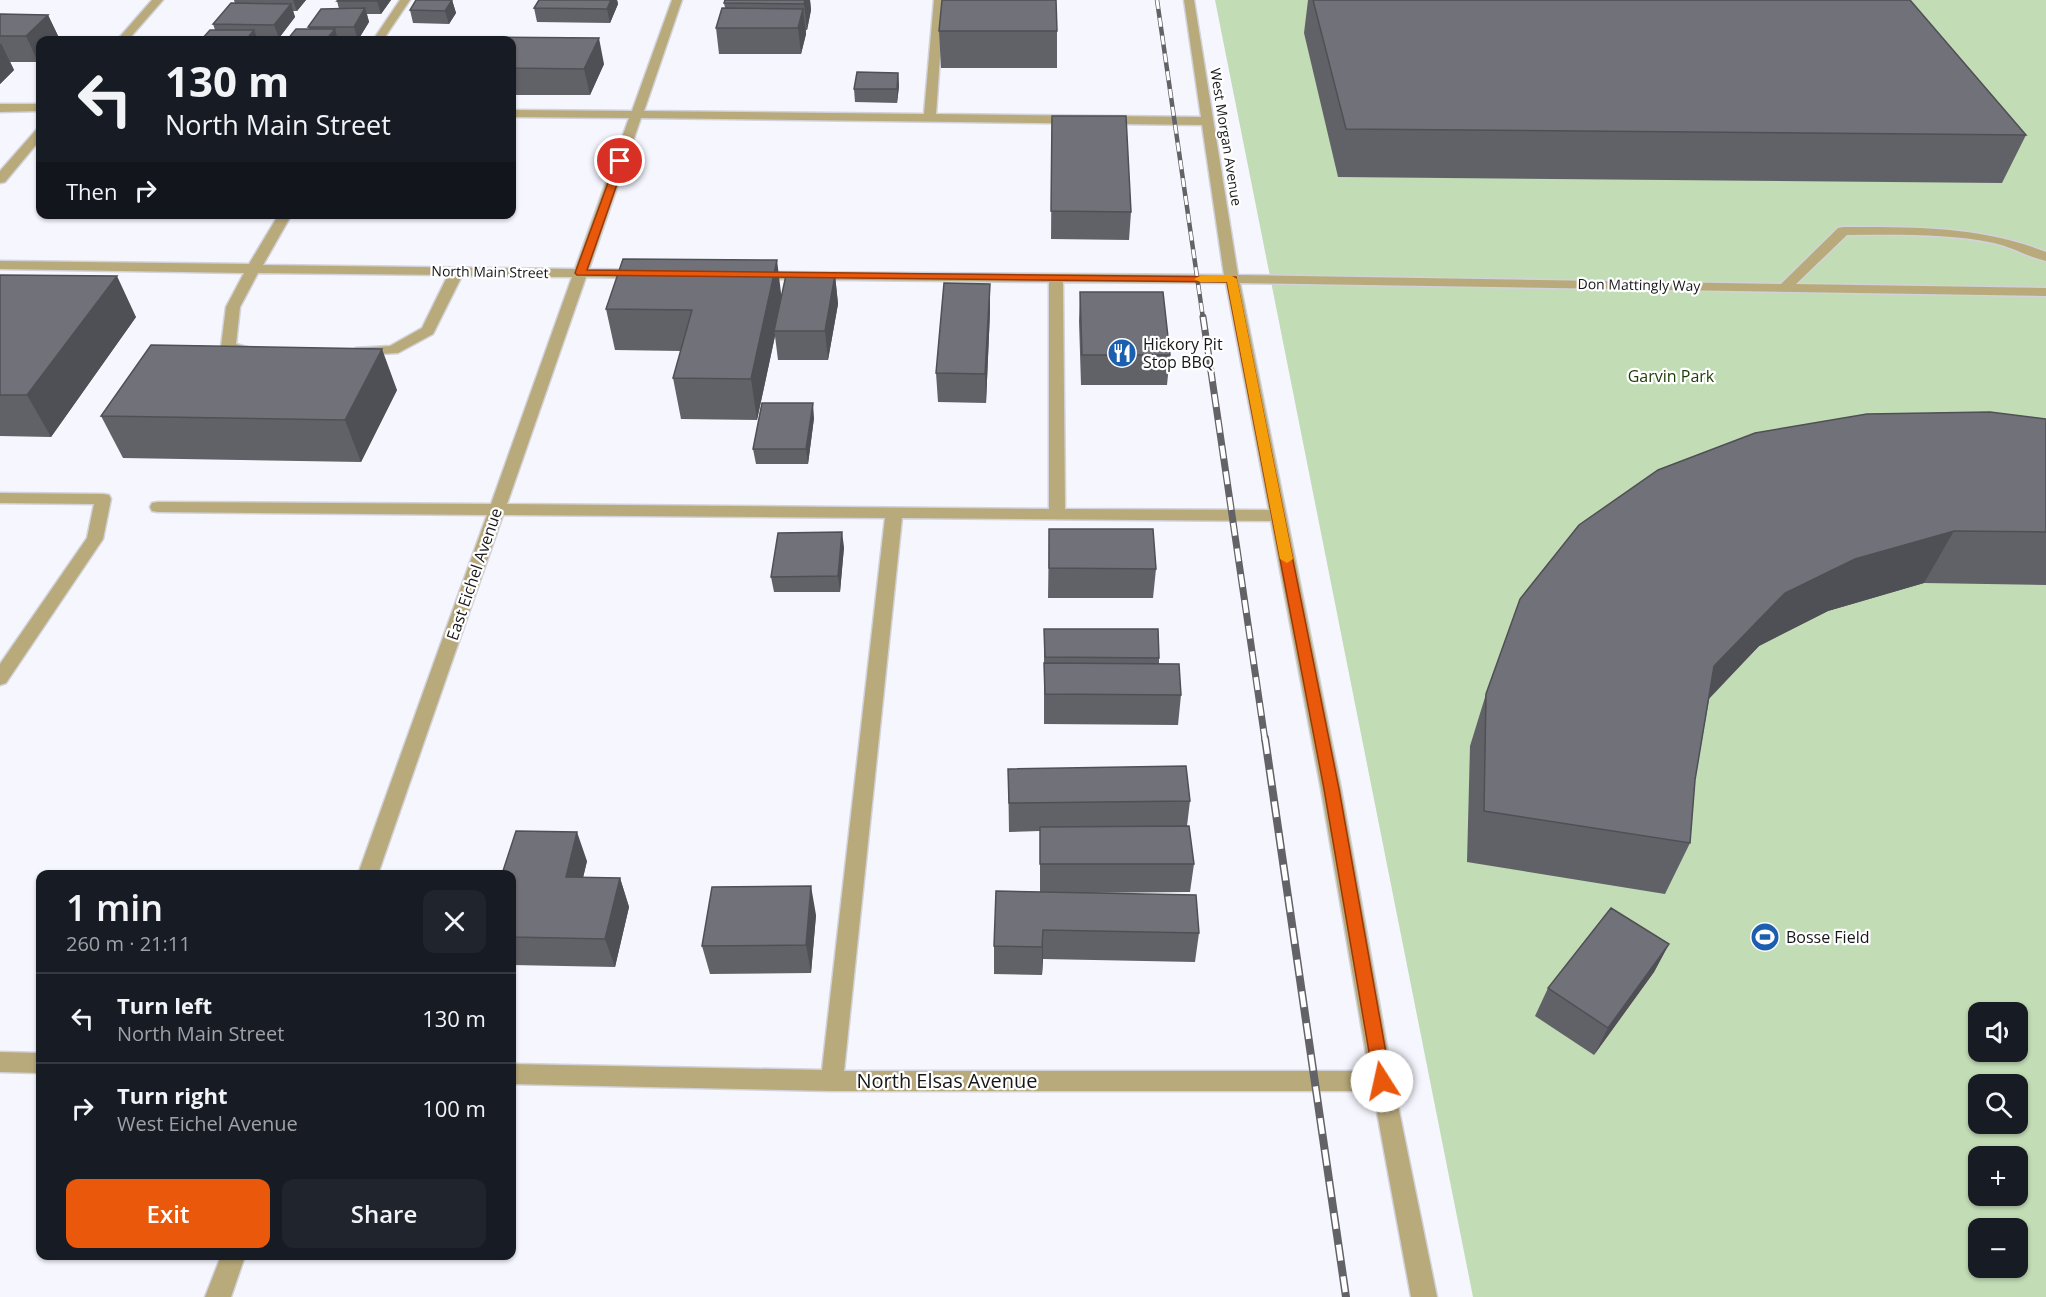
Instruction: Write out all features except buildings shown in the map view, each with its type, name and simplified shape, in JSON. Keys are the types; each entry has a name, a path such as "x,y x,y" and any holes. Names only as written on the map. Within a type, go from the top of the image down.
{"street":[{"path":"126,36 158,0"},
{"path":"381,36 405,0"},
{"name":"East Eichel Avenue","path":"369,870 677,0"},
{"path":"930,118 939,0"},
{"name":"West Morgan Avenue","path":"1189,0 1232,279 1331,789 1382,1081 1424,1297"},
{"path":"0,108 36,108"},
{"path":"516,113 1208,121"},
{"path":"0,179 36,138"},
{"path":"259,354 228,348 233,307 283,219"},
{"path":"1784,288 1843,231 1965,232 2021,245 2046,257"},
{"name":"North Main Street","path":"0,265 651,274"},
{"path":"348,351 393,350 428,331 457,272"},
{"path":"744,275 1232,279"},
{"path":"1056,278 1057,513"},
{"name":"Don Mattingly Way","path":"1232,279 2046,292"},
{"path":"0,498 103,499 95,538 0,678"},
{"path":"158,507 1278,516"},
{"path":"832,1081 894,512"},
{"path":"0,1062 36,1063"},
{"name":"North Elsas Avenue","path":"516,1074 832,1081 1382,1081"},
{"path":"218,1297 232,1260"}],"green space":[{"name":"Garvin Park","path":"1215,0 2046,0 2046,1297 1473,1297"}],"railway":[{"path":"1157,0 1203,318"},
{"path":"1203,317 1265,740"},
{"path":"1265,738 1346,1297"}],"slow traffic":[{"path":"1200,279 1232,279 1287,559"}],"place":[{"name":"Hickory Pit Stop BBQ","path":"1122,353"},
{"name":"Bosse Field","path":"1765,937"}],"route":[{"path":"620,161 581,273 1232,279 1331,789 1382,1081"}]}
